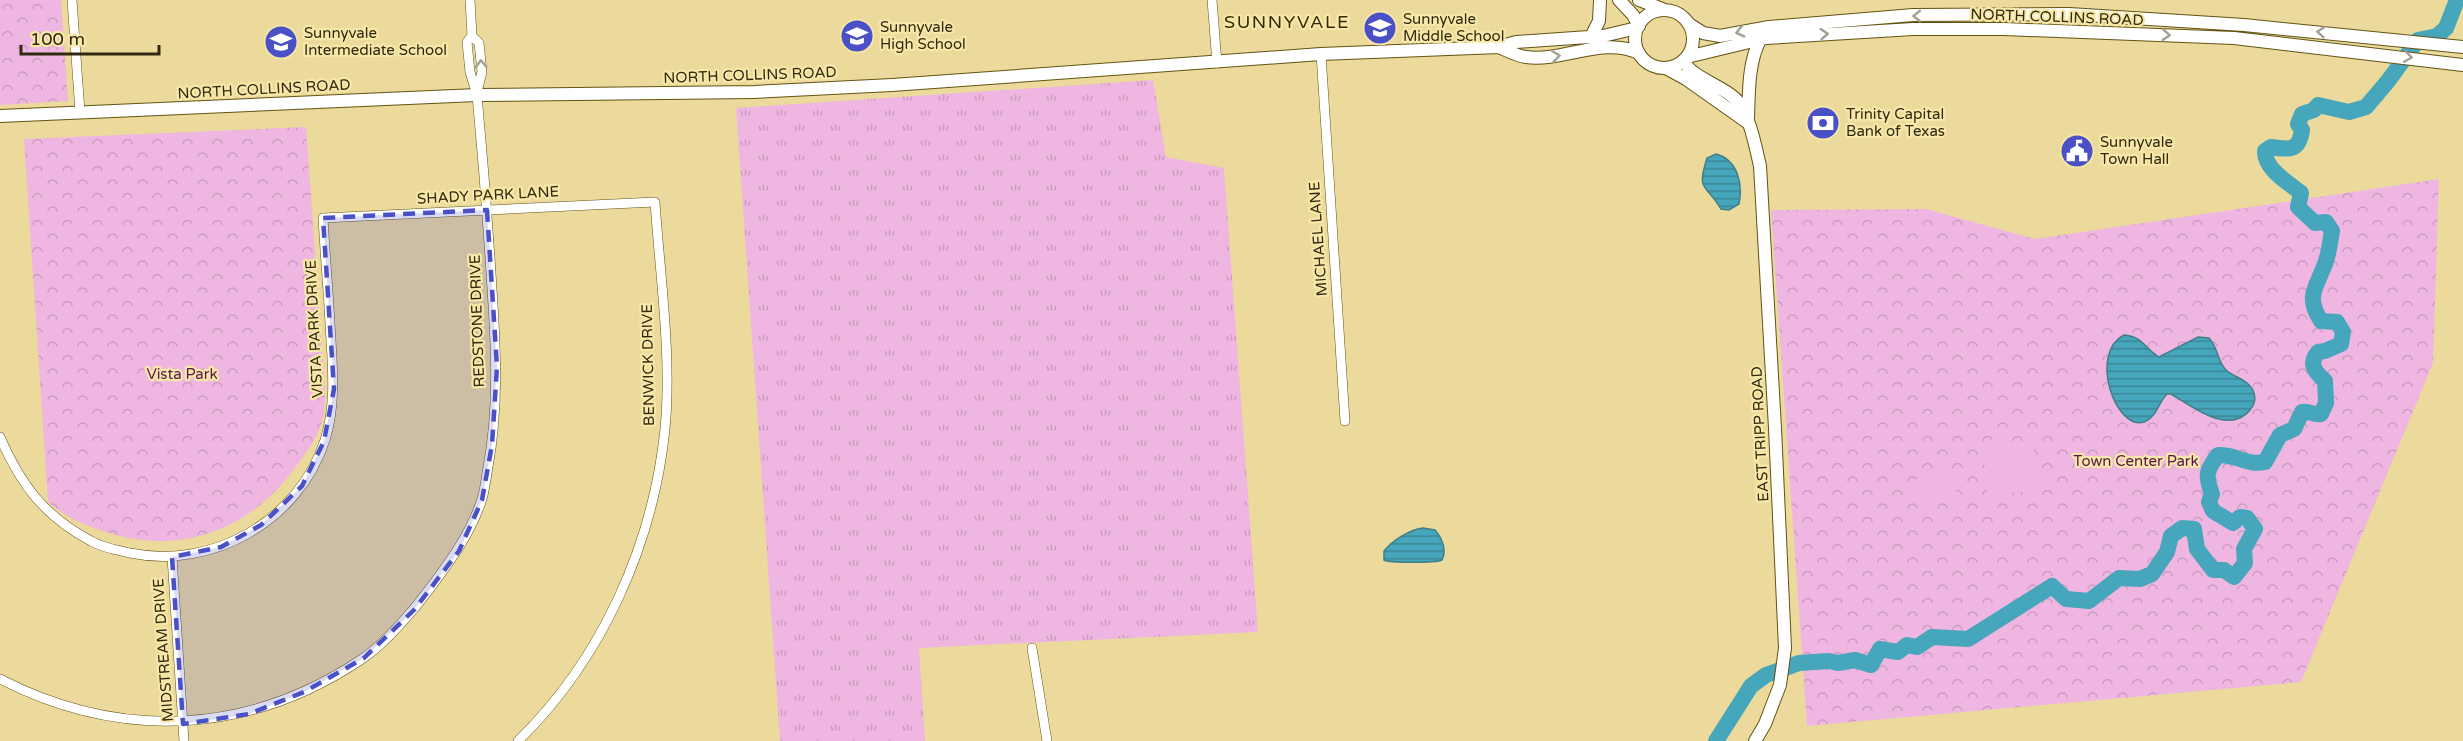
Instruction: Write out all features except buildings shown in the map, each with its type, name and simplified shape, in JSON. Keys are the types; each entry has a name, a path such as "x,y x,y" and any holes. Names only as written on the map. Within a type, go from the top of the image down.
{"street":[{"path":"72,0 80,112"},
{"name":"REDSTONE DRIVE","path":"0,679 24,693 56,705 108,719 183,724 249,714 304,692 364,658 414,610 459,551 482,500 492,446 497,367 477,95 482,72 479,43 472,36 470,0"},
{"path":"1212,0 1217,63"},
{"path":"1591,38 1599,21 1600,0"},
{"path":"1619,0 1633,15 1638,27"},
{"path":"1639,0 1675,12 1689,24 1693,41 1685,58 1674,66 1666,68"},
{"path":"1666,10 1649,14 1638,27 1635,36 1639,53 1650,65 1666,68 1686,79 1748,122"},
{"name":"NORTH COLLINS ROAD","path":"1685,58 1760,40 1940,15 2069,14 2352,35 2463,47"},
{"path":"1940,15 1941,29"},
{"path":"2144,34 2145,19"},
{"name":"NORTH COLLINS ROAD","path":"1689,24 1703,33 1720,36 1769,27 1852,26 1941,29 2004,28 2234,38 2370,52 2463,65"},
{"name":"NORTH COLLINS ROAD","path":"0,116 477,95 754,92 892,85 1321,54 1500,47 1516,42 1591,38 1638,27"},
{"path":"2350,50 2352,35"},
{"path":"1748,122 1751,70 1760,40"},
{"name":"NORTH COLLINS ROAD","path":"1500,47 1525,57 1550,57 1608,47 1622,47 1639,53"},
{"name":"MICHAEL LANE","path":"1321,54 1345,421"},
{"name":"EAST TRIPP ROAD","path":"1685,58 1686,67 1730,94 1738,103 1755,142 1760,166 1776,439 1784,655 1778,691 1765,724 1755,741"},
{"name":"SHADY PARK LANE","path":"323,218 655,202"},
{"name":"BENWICK DRIVE","path":"518,741 535,724 575,674 603,628 622,591 645,528 660,462 666,395 666,361 655,202"},
{"name":"VISTA PARK DRIVE","path":"0,437 21,479 44,508 60,522 93,542 114,550 143,556 172,556 206,552 236,541 261,525 290,501 314,466 324,441 334,389 323,218"},
{"name":"MIDSTREAM DRIVE","path":"172,556 184,741"},
{"path":"1032,648 1047,741"}],"highlighted area":[{"path":"487,210 497,367 492,445 482,500 459,551 414,610 364,658 304,692 249,714 183,724 172,557 221,547 261,525 302,486 324,441 334,389 323,218"}],"green space":[{"path":"0,0 61,0 68,101 0,105"},
{"path":"1153,80 1166,157 1224,168 1258,632 919,648 925,741 780,741 736,108"},
{"name":"Vista Park","path":"306,127 325,390 322,422 310,447 279,487 259,505 238,520 214,531 189,538 163,541 137,539 109,533 62,513 48,502 24,139"},
{"name":"Town Center Park","path":"2439,179 2433,363 2301,682 1807,726 1771,210 1926,209 2035,239"},
{"path":"2033,445 2038,490 1988,495 1983,451"},
{"path":"1954,475 1957,499 1919,503 1916,479"}],"water":[{"path":"1716,154 1734,167 1739,181 1739,204 1729,210 1721,209 1703,183 1702,177 1707,158"},
{"path":"2124,335 2139,340 2159,357 2198,337 2209,338 2226,370 2246,382 2252,389 2255,397 2253,406 2241,417 2221,420 2167,394 2148,420 2134,422 2124,415 2116,403 2107,373 2108,358 2113,345"},
{"path":"1423,528 1435,530 1440,537 1444,548 1442,560 1394,562 1384,560 1384,551 1392,543 1407,533"}],"waterway":[{"path":"1716,741 1751,686 1766,675 1799,663 1829,661 1838,663 1855,660 1871,665 1880,649 1898,652 1907,645 1917,647 1932,637 1968,639 2052,586 2066,599 2089,601 2119,578 2140,579 2152,574 2167,552 2171,536 2182,528 2194,529 2197,549 2213,570 2224,570 2234,577 2245,563 2244,549 2255,529 2247,518 2240,517 2233,523 2213,511 2209,502 2212,494 2208,482 2209,469 2218,455 2259,463 2265,462 2280,435 2294,429 2302,412 2321,414 2326,403 2325,381 2314,368 2313,360 2318,352 2341,344 2343,332 2337,322 2321,321 2316,313 2313,299 2328,256 2332,231 2326,222 2315,223 2298,207 2301,193 2273,170 2265,151 2271,147 2283,149 2296,145 2301,137 2302,130 2298,124 2302,114 2314,110 2318,105 2349,112 2366,107 2418,40 2437,36 2446,28 2457,0"}],"place":[{"name":"Sunnyvale Middle School","path":"1380,28"},
{"name":"Sunnyvale High School","path":"857,36"},
{"name":"Sunnyvale Intermediate School","path":"281,42"},
{"name":"Trinity Capital Bank of Texas","path":"1823,123"},
{"name":"Sunnyvale Town Hall","path":"2077,151"}],"district":[{"name":"SUNNYVALE","path":"1287,22"}]}
